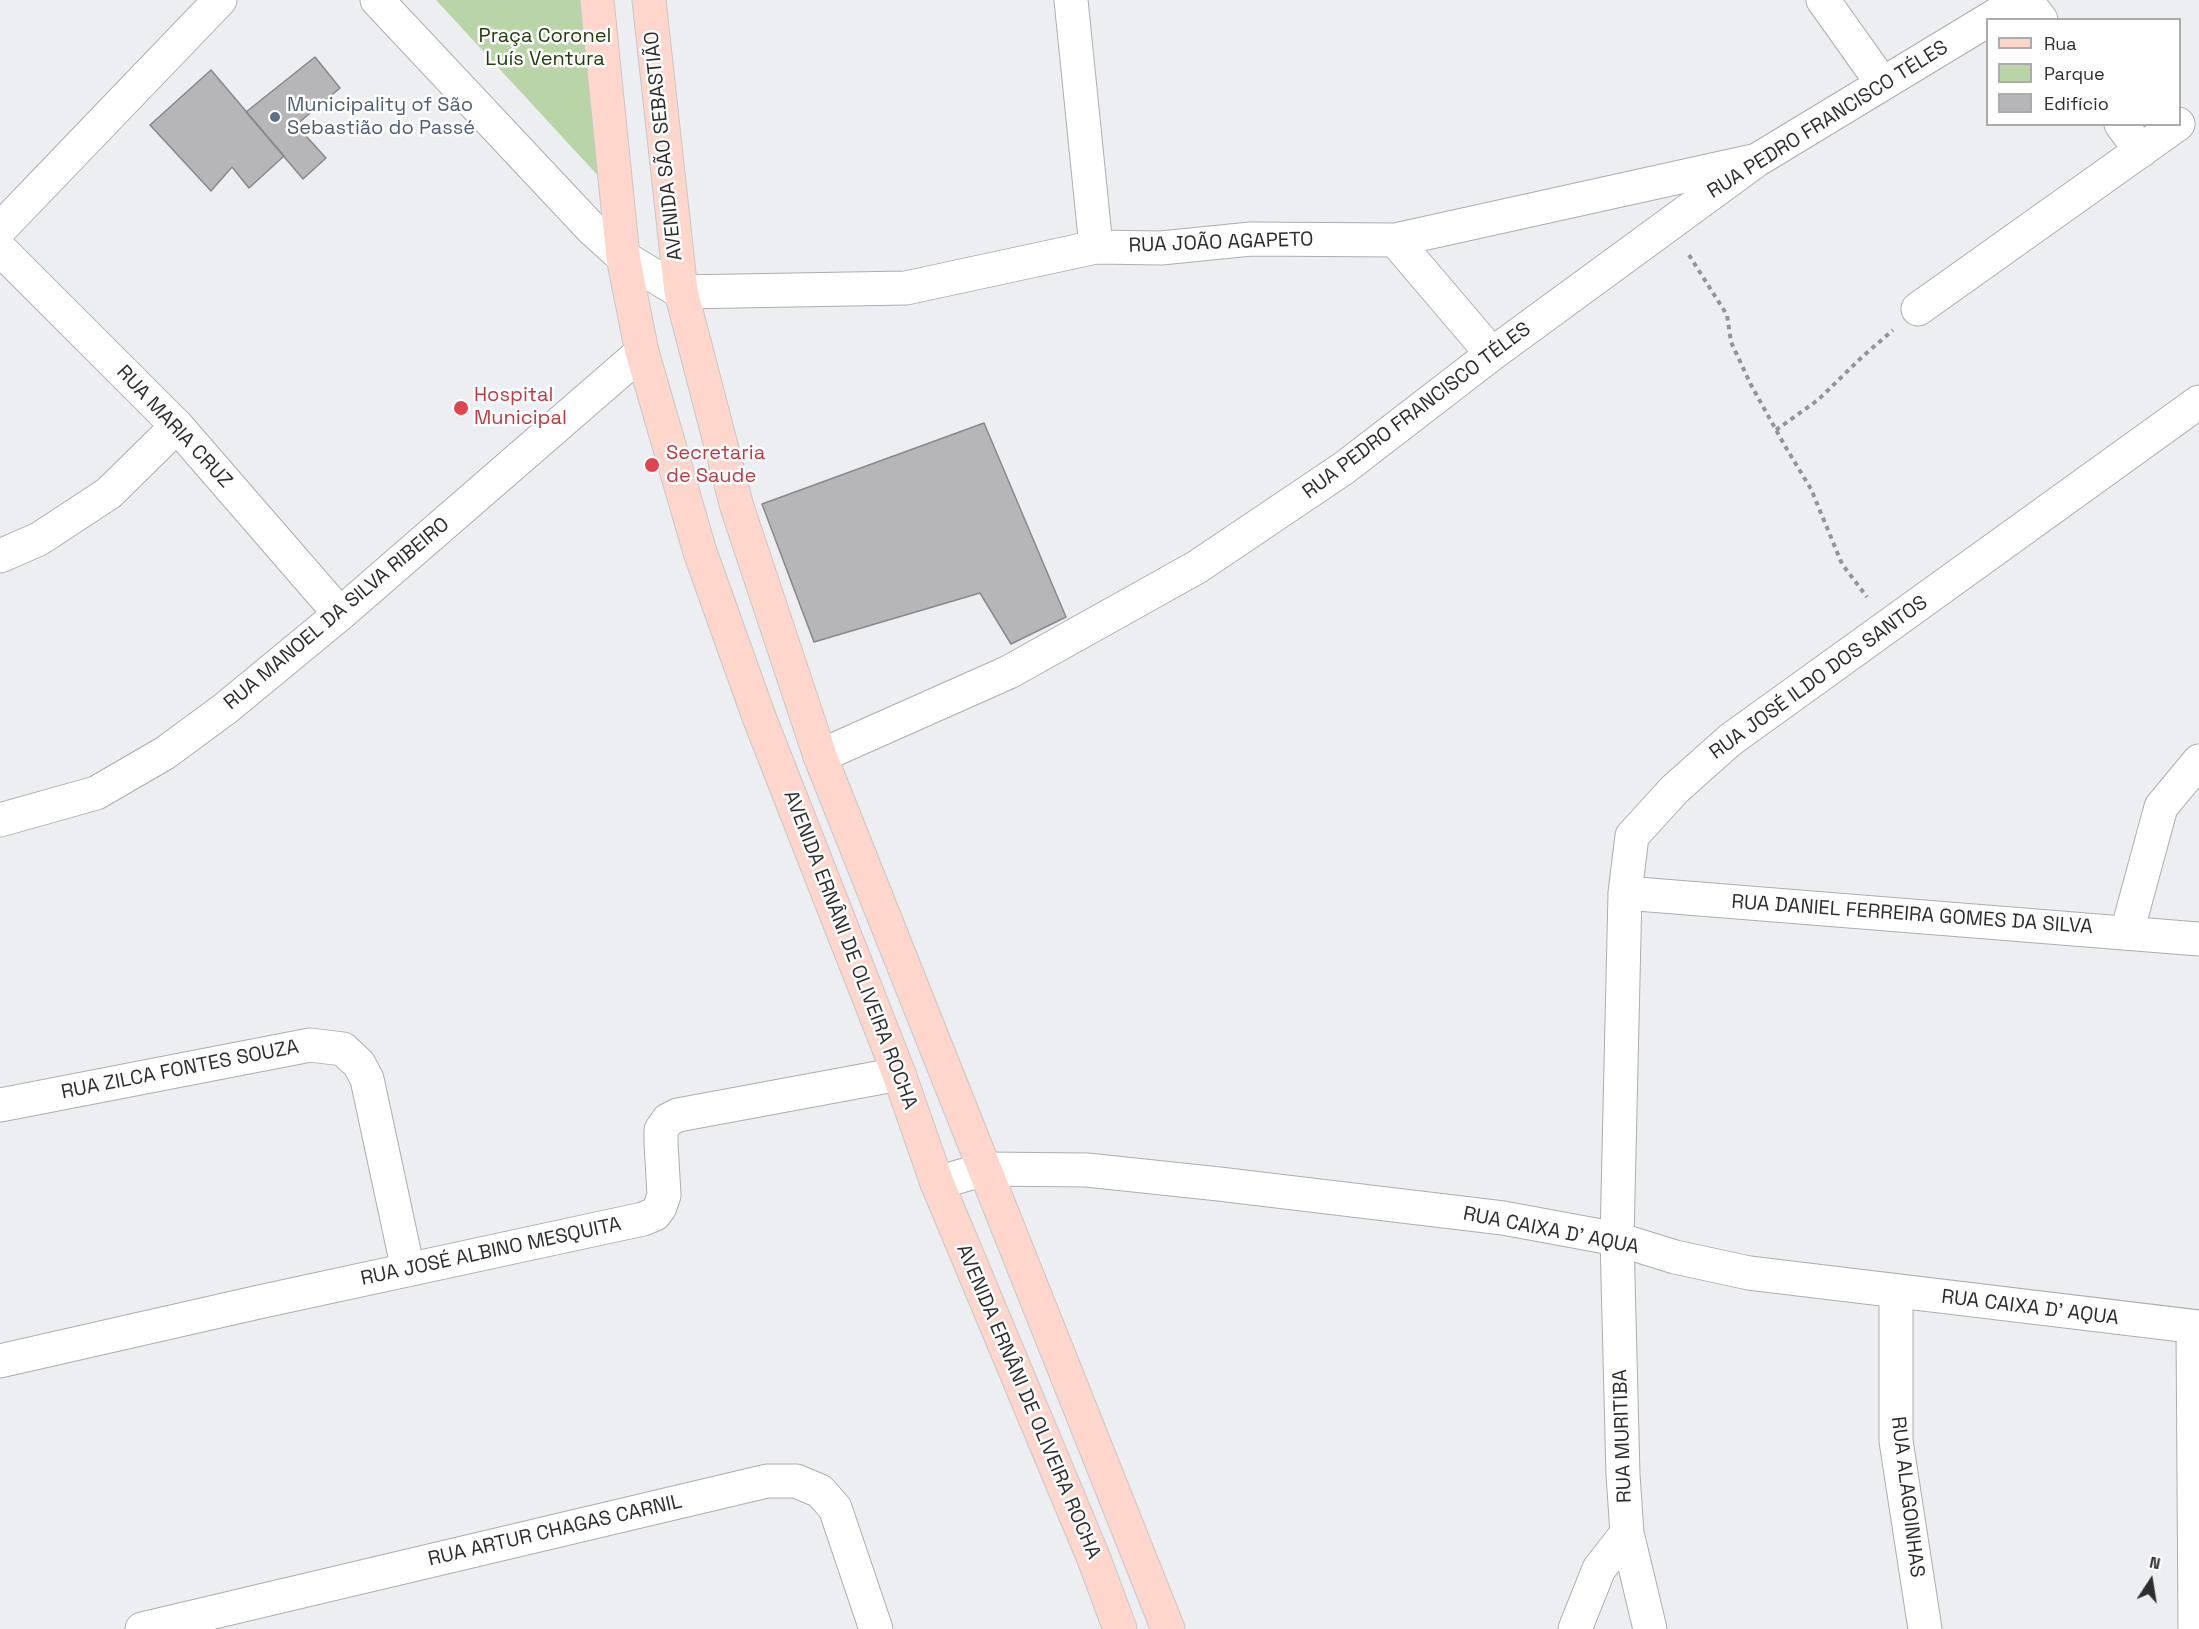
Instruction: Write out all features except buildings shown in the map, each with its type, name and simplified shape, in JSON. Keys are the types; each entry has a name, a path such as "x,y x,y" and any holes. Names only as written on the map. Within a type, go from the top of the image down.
{"main road":[{"path":"597,0 623,257"},
{"name":"AVENIDA SÃO SEBASTIÃO","path":"649,0 681,292"},
{"name":"AVENIDA ERNÂNI DE OLIVEIRA ROCHA","path":"623,257 642,352 700,552 759,717 899,1074 937,1183 1089,1548 1120,1629"},
{"path":"681,292 737,507 820,756 1168,1629"}],"street":[{"path":"0,230 220,0"},
{"path":"377,0 559,194 623,257 681,292"},
{"path":"1071,0 1095,247"},
{"path":"1823,0 1882,83"},
{"name":"RUA PEDRO FRANCISCO TÉLES","path":"1991,18 2021,0"},
{"path":"2026,0 2040,18"},
{"name":"RUA PEDRO FRANCISCO TÉLES","path":"820,756 1010,672 1197,567 1344,468 1492,354 1757,160 1986,21"},
{"path":"2181,123 2199,110"},
{"path":"2122,126 2140,151"},
{"path":"1918,309 2176,126"},
{"name":"RUA JOÃO AGAPETO","path":"681,292 906,288 1095,247 1161,248 1251,239 1395,240 1757,160"},
{"path":"1395,240 1492,354"},
{"name":"RUA MARIA CRUZ","path":"0,249 177,426 340,614"},
{"name":"RUA MANOEL DA SILVA RIBEIRO","path":"0,820 96,793 165,753 226,708 340,614 642,352"},
{"name":"RUA JOSÉ ILDO DOS SANTOS","path":"1617,1239 1625,893 1632,836 1675,789 1730,740 2199,402"},
{"path":"0,556 39,539 109,493 177,426"},
{"path":"2127,932 2161,807 2199,761"},
{"name":"RUA DANIEL FERREIRA GOMES DA SILVA","path":"1625,893 2199,939"},
{"name":"RUA ZILCA FONTES SOUZA","path":"0,1105 310,1045 343,1049 359,1064 367,1079 408,1270"},
{"name":"RUA JOSÉ ALBINO MESQUITA","path":"0,1361 643,1219 655,1214 664,1195 661,1130 668,1120 678,1115 899,1074"},
{"name":"RUA CAIXA D' AQUA","path":"937,1183 985,1169 1087,1170 1219,1184 1503,1218 1617,1239 1675,1257 1749,1273 2196,1327"},
{"name":"RUA MURITIBA","path":"1617,1239 1623,1475 1627,1533 1650,1629"},
{"name":"RUA ALAGOINHAS","path":"1896,1292 1896,1441 1925,1629"},
{"path":"2195,1629 2196,1327"},
{"name":"RUA ARTUR CHAGAS CARNIL","path":"142,1629 767,1481 796,1481 820,1491 835,1509 876,1629"},
{"path":"1575,1629 1599,1569 1627,1533"}],"path":[{"path":"1670,223 1726,315 1731,342 1751,385 1811,489 1842,564 1888,626"},
{"path":"1776,430 1818,400 1862,357 1918,309"}],"green space":[{"name":"Praça Coronel Luís Ventura","path":"436,0 590,0 602,180"}],"place":[{"name":"Municipality of São Sebastião do Passé","path":"275,117"},
{"name":"Hospital Municipal","path":"461,408"},
{"name":"Secretaria de Saude","path":"652,465"}]}
